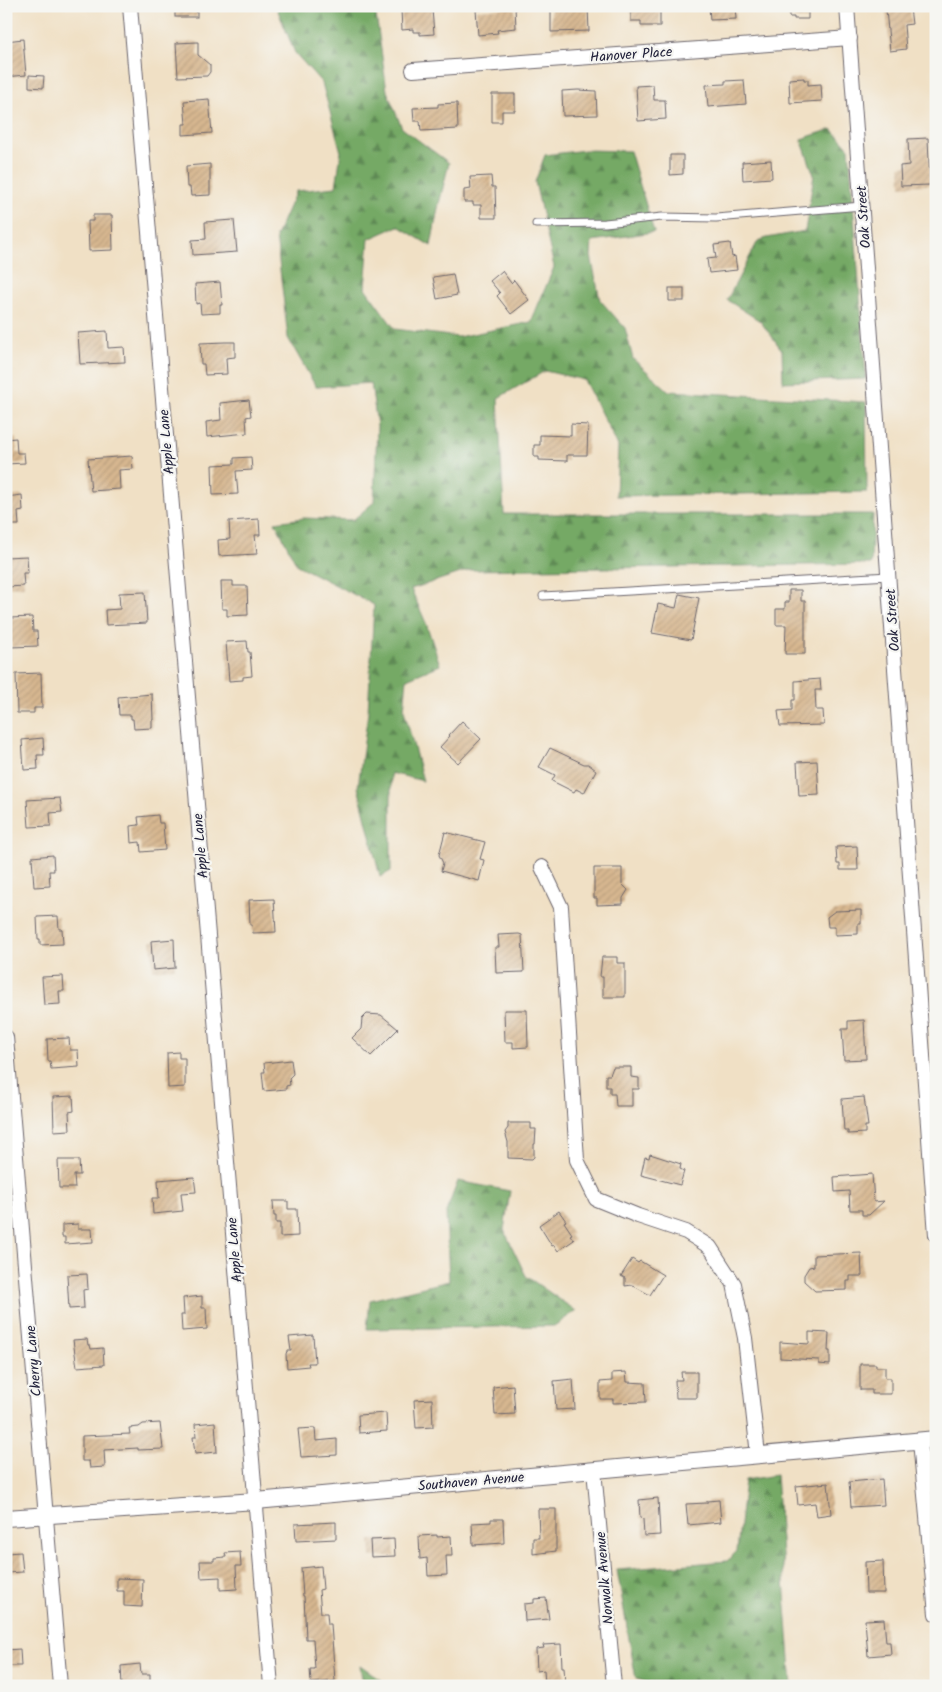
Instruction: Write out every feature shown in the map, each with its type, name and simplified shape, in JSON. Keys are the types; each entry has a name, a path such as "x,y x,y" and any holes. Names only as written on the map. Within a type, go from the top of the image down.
{"street":[{"name":"Apple Lane","path":"130,6 271,1686"},
{"name":"Oak Street","path":"847,6 936,1235"},
{"name":"Hanover Place","path":"412,70 850,38"},
{"path":"542,867 561,907 577,1160 596,1199 638,1216 686,1232 710,1247 734,1284 745,1338 758,1454"},
{"name":"Cherry Lane","path":"6,1037 60,1686"},
{"name":"Southaven Avenue","path":"6,1518 256,1501 928,1440"},
{"path":"928,1440 936,1614"},
{"name":"Norwalk Avenue","path":"594,1470 614,1686"}],"lane":[{"path":"536,224 605,223 662,217 725,217 862,206"},
{"path":"543,596 888,576"}],"green space":[{"path":"276,6 378,6 376,15 387,91 402,128 449,163 431,246 398,226 369,239 365,288 395,329 458,337 531,322 554,267 535,182 545,155 585,150 630,151 654,232 592,241 591,256 600,300 625,328 633,359 669,391 866,402 867,492 616,496 618,446 584,380 545,371 498,398 504,514 873,514 871,564 470,570 411,589 426,623 440,665 407,679 404,710 423,781 391,773 391,871 380,877 358,787 368,712 374,605 297,565 275,522 304,518 353,520 374,502 377,426 371,383 316,387 288,338 276,236 296,191 336,187 341,152 322,83 295,53"},
{"path":"832,129 849,148 866,379 783,382 782,350 760,321 727,300 758,241 805,231 814,175 801,139"},
{"path":"458,1181 510,1191 504,1230 526,1276 576,1311 554,1326 367,1329 370,1300 449,1281 446,1212"},
{"path":"776,1475 792,1686 701,1686 695,1681 647,1682 636,1679 617,1570 727,1561 737,1551 745,1480"},
{"path":"360,1665 390,1686 363,1686"}],"building":[{"path":"175,6 197,6 197,17 175,17"},
{"path":"631,6 660,6 660,26 641,26 641,21 631,21"},
{"path":"709,6 735,6 736,19 710,20"},
{"path":"789,6 808,6 808,19 789,17"},
{"path":"515,7 516,28 497,30 498,33 478,35 476,10"},
{"path":"588,7 589,31 551,32 551,8"},
{"path":"910,8 912,24 904,25 906,49 890,51 886,10"},
{"path":"432,9 434,34 420,35 420,32 413,32 413,29 402,30 401,10"},
{"path":"23,39 26,75 6,77 6,41"},
{"path":"198,42 198,55 210,65 210,72 207,76 178,77 176,43"},
{"path":"29,75 44,76 43,88 29,87"},
{"path":"804,78 804,80 808,80 808,85 821,84 822,101 790,103 789,79"},
{"path":"744,80 746,104 708,107 706,85"},
{"path":"653,85 654,100 665,100 666,119 638,121 636,86"},
{"path":"562,91 596,91 597,115 563,116"},
{"path":"492,94 515,94 515,111 502,111 502,122 492,122"},
{"path":"209,99 212,133 183,135 183,124 186,124 184,101"},
{"path":"457,103 458,129 421,131 420,121 414,121 413,108 438,107 438,104"},
{"path":"928,138 930,185 901,186 900,166 909,165 908,139"},
{"path":"670,155 683,155 683,174 670,175"},
{"path":"771,160 772,178 743,180 742,162"},
{"path":"210,164 210,195 191,196 190,187 187,187 186,166"},
{"path":"491,176 492,187 495,187 496,218 481,218 481,205 473,205 473,202 464,202 464,190 471,189 470,177"},
{"path":"93,215 112,215 113,250 89,251 88,221 93,221"},
{"path":"234,220 237,252 193,255 192,240 206,239 205,222"},
{"path":"730,243 732,257 735,256 737,270 709,273 707,259 716,258 714,245"},
{"path":"502,271 511,283 514,280 529,300 511,314 497,296 500,293 490,281"},
{"path":"453,274 457,295 437,299 433,277"},
{"path":"220,282 222,305 220,305 220,313 201,314 200,303 196,304 195,284"},
{"path":"669,288 684,288 684,301 669,301"},
{"path":"107,331 108,348 124,347 125,362 80,364 78,333"},
{"path":"235,342 235,357 226,358 227,374 205,375 204,364 201,364 200,343"},
{"path":"249,400 251,416 246,417 247,433 207,437 206,422 221,420 220,403"},
{"path":"571,424 588,425 587,455 567,455 567,461 539,460 539,457 534,457 534,445 540,445 540,435 571,436"},
{"path":"16,438 17,453 24,453 25,463 6,464 6,439"},
{"path":"132,456 133,469 119,470 120,489 91,491 88,459"},
{"path":"251,457 252,470 236,471 238,494 213,495 212,465 234,464 234,458"},
{"path":"22,495 23,511 18,512 19,525 6,525 6,497"},
{"path":"259,519 260,535 255,535 257,554 219,556 218,540 230,539 229,521"},
{"path":"27,556 28,573 23,573 24,586 8,587 6,557"},
{"path":"221,581 233,581 233,586 247,586 248,615 227,616 227,609 222,609"},
{"path":"789,590 801,590 801,601 805,601 805,654 785,654 786,625 776,625 776,609 785,609 785,602 789,602"},
{"path":"145,592 147,623 106,625 105,610 120,609 119,593"},
{"path":"679,594 699,598 691,640 652,633 658,604 676,608"},
{"path":"32,617 33,631 37,631 38,646 11,647 10,618"},
{"path":"247,641 252,676 243,677 243,680 229,681 226,642"},
{"path":"41,673 42,708 34,708 34,713 17,713 16,674"},
{"path":"820,679 821,690 815,690 816,710 823,710 824,725 780,726 778,711 792,710 792,700 795,700 795,681"},
{"path":"152,694 152,728 134,729 131,715 119,715 118,697"},
{"path":"462,721 481,739 458,763 440,747"},
{"path":"43,738 44,755 37,755 38,769 24,770 22,740"},
{"path":"550,748 584,764 588,764 596,770 584,793 576,789 574,792 552,781 555,775 539,767"},
{"path":"817,761 819,795 799,796 797,762"},
{"path":"60,798 62,812 50,813 51,826 29,827 27,800"},
{"path":"158,815 159,823 163,823 165,850 141,852 140,842 131,843 130,826 139,825 138,817"},
{"path":"445,832 485,842 480,859 484,860 479,881 441,871 443,863 439,855"},
{"path":"857,846 858,870 840,870 840,864 837,864 836,847"},
{"path":"53,855 54,871 49,871 50,886 34,887 32,857"},
{"path":"594,868 622,868 622,884 628,890 623,898 623,904 597,905 597,898 594,898"},
{"path":"274,899 276,932 253,933 252,925 250,925 249,900"},
{"path":"861,910 861,923 858,923 858,934 835,935 835,927 828,927 827,917 835,911"},
{"path":"58,916 59,929 62,929 63,944 40,945 37,917"},
{"path":"498,935 522,935 524,972 496,973 495,947 499,947"},
{"path":"174,939 175,968 153,970 151,941"},
{"path":"602,957 617,957 617,963 625,963 625,997 603,997 603,977 600,977"},
{"path":"63,976 64,991 59,991 60,1004 44,1005 42,977"},
{"path":"504,1010 527,1010 528,1047 513,1048 513,1042 505,1042"},
{"path":"367,1014 381,1015 398,1029 371,1056 352,1038 361,1029 362,1019"},
{"path":"864,1020 866,1059 844,1060 842,1029 848,1029 848,1021"},
{"path":"69,1038 70,1050 78,1050 79,1067 51,1069 50,1061 48,1061 47,1039"},
{"path":"179,1052 179,1058 185,1058 185,1087 168,1088 167,1053"},
{"path":"291,1060 293,1074 289,1078 290,1085 286,1086 286,1089 264,1091 262,1072 265,1072 264,1063"},
{"path":"613,1067 631,1067 631,1077 639,1078 639,1089 632,1089 632,1106 616,1106 615,1094 610,1094 610,1087 606,1087 606,1075 610,1075"},
{"path":"73,1096 74,1111 69,1112 70,1130 54,1131 53,1097"},
{"path":"864,1097 868,1126 865,1126 865,1133 848,1134 848,1131 844,1131 842,1099"},
{"path":"508,1123 531,1123 531,1129 536,1129 534,1157 532,1159 508,1158 508,1142 505,1132 508,1128"},
{"path":"650,1154 681,1164 680,1169 684,1171 680,1185 641,1175 645,1157 649,1158"},
{"path":"58,1160 79,1160 80,1175 74,1175 75,1188 59,1188"},
{"path":"872,1174 874,1202 884,1201 869,1215 862,1215 862,1210 850,1210 849,1191 835,1192 834,1177"},
{"path":"194,1177 196,1192 181,1193 183,1211 153,1214 152,1198 159,1198 158,1180"},
{"path":"273,1201 288,1201 288,1209 297,1209 298,1236 280,1237 280,1223 276,1223"},
{"path":"559,1211 566,1221 564,1222 574,1240 558,1251 554,1245 552,1246 539,1225"},
{"path":"78,1224 78,1229 92,1229 93,1242 65,1244 65,1237 62,1237 62,1225"},
{"path":"861,1253 862,1276 850,1276 850,1281 847,1281 847,1290 815,1291 804,1281 804,1275 809,1267 814,1266 814,1255"},
{"path":"632,1259 638,1263 640,1261 663,1275 650,1295 632,1285 625,1286 625,1278 621,1276"},
{"path":"87,1274 88,1289 83,1290 84,1308 69,1309 67,1275"},
{"path":"202,1296 202,1308 206,1308 207,1329 182,1331 181,1315 184,1315 183,1298"},
{"path":"809,1332 829,1333 828,1351 830,1351 830,1365 819,1364 819,1360 780,1358 780,1342 809,1344"},
{"path":"313,1335 315,1363 308,1363 309,1366 287,1368 286,1354 287,1351 291,1351 289,1337"},
{"path":"87,1339 91,1349 103,1348 104,1365 77,1367 73,1340"},
{"path":"860,1364 876,1364 876,1367 885,1367 885,1378 891,1378 891,1394 872,1394 872,1390 860,1390"},
{"path":"626,1372 627,1382 645,1383 646,1402 613,1403 613,1399 600,1399 600,1382 612,1381 612,1373"},
{"path":"681,1372 697,1372 697,1398 676,1398 675,1380 682,1380"},
{"path":"573,1379 575,1409 556,1410 554,1381"},
{"path":"513,1385 515,1414 495,1415 493,1387"},
{"path":"432,1399 433,1427 416,1428 414,1400"},
{"path":"386,1413 387,1431 359,1433 358,1415"},
{"path":"215,1422 217,1452 195,1454 193,1437 196,1437 195,1424"},
{"path":"160,1423 163,1449 104,1450 105,1467 90,1468 89,1461 82,1461 82,1436 130,1434 129,1428 139,1427 143,1424"},
{"path":"315,1428 316,1441 337,1439 337,1455 301,1457 298,1429"},
{"path":"882,1479 884,1505 851,1507 849,1482"},
{"path":"828,1483 831,1514 817,1516 815,1503 798,1505 796,1486"},
{"path":"658,1498 660,1535 644,1536 639,1500"},
{"path":"719,1500 721,1522 688,1525 686,1504 707,1503 707,1501"},
{"path":"538,1509 556,1509 556,1551 533,1554 533,1538 539,1538"},
{"path":"491,1519 503,1519 504,1543 473,1545 472,1523 491,1522"},
{"path":"336,1522 336,1539 296,1541 295,1524"},
{"path":"437,1535 437,1537 451,1536 452,1556 446,1556 447,1575 428,1576 427,1558 420,1559 419,1536"},
{"path":"394,1539 395,1556 371,1557 370,1540"},
{"path":"21,1552 23,1572 6,1573 6,1553"},
{"path":"240,1552 241,1566 236,1566 237,1589 220,1590 220,1577 201,1578 200,1561 214,1561 214,1558 226,1557 225,1553"},
{"path":"883,1561 884,1593 866,1593 865,1562"},
{"path":"321,1566 323,1589 319,1590 321,1613 327,1613 328,1624 331,1624 335,1681 311,1683 310,1669 315,1669 313,1639 306,1639 301,1568"},
{"path":"117,1578 143,1579 142,1607 124,1606 124,1591 117,1591"},
{"path":"546,1598 549,1619 525,1621 524,1604 534,1603 534,1599"},
{"path":"884,1619 886,1642 890,1642 891,1654 868,1656 865,1620"},
{"path":"561,1644 565,1683 545,1684 544,1670 537,1671 536,1649 544,1648 543,1645"},
{"path":"20,1649 21,1666 6,1666 6,1650"},
{"path":"140,1664 141,1674 150,1674 150,1686 122,1686 121,1666"}]}
